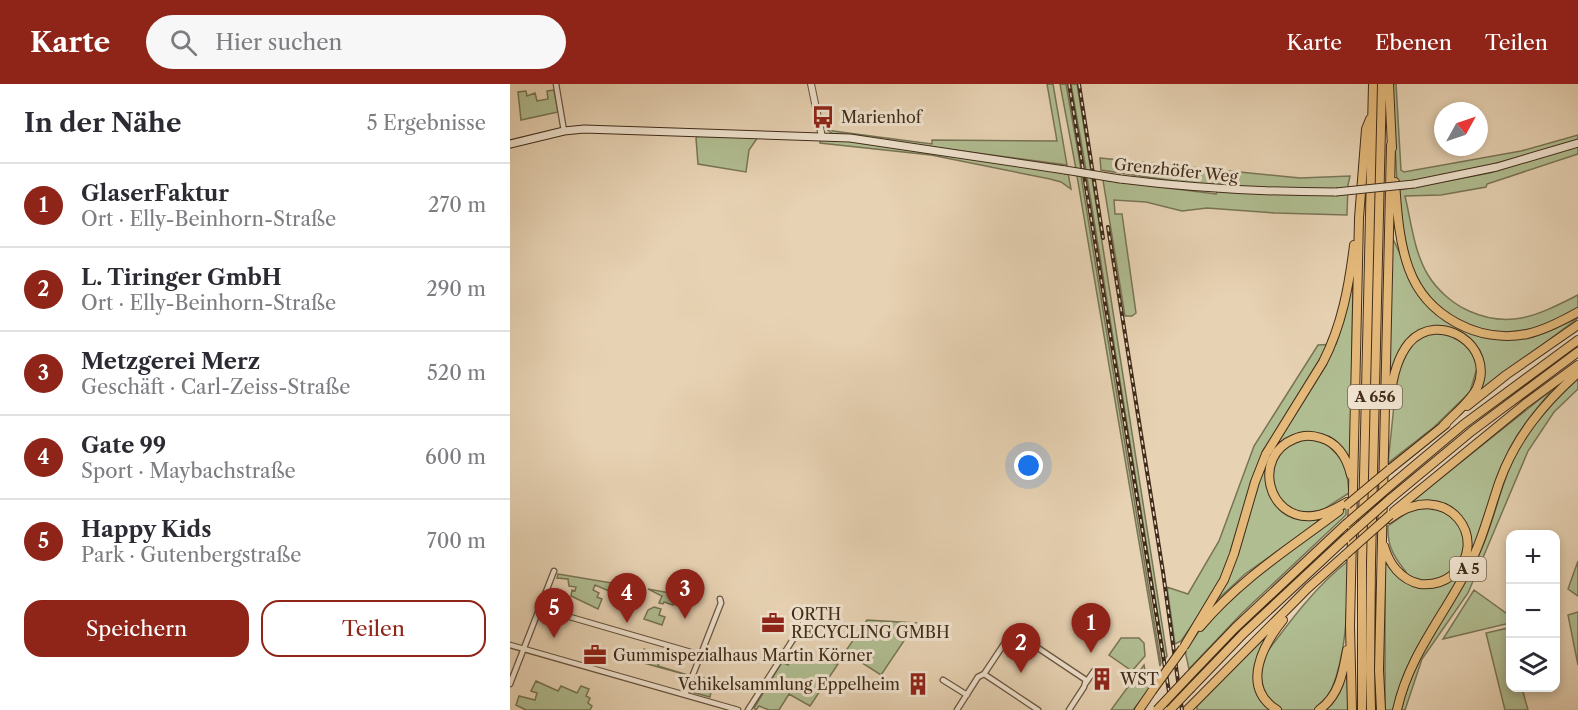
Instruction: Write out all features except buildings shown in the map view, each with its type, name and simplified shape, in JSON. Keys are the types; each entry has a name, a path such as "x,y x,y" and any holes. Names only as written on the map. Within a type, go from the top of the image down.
{"highway":[{"name":"A 656","path":"1362,710 1362,599 1373,84"},
{"name":"A 656","path":"1371,710 1371,587 1382,84"},
{"name":"A 656","path":"1384,432 1391,145 1389,84"},
{"path":"1352,710 1350,626 1356,494 1359,218 1366,129 1372,113"},
{"name":"A 656","path":"1391,145 1404,254 1418,287 1438,311 1448,319 1466,327 1485,334 1500,336 1535,332 1578,312"},
{"path":"1138,710 1184,646 1224,580 1266,454 1331,346 1344,305 1359,218"},
{"path":"1184,646 1219,605 1241,584 1347,504 1356,494 1506,375 1578,325"},
{"path":"1380,710 1380,530 1384,432 1388,424 1393,377 1399,360 1407,346 1416,338 1425,332 1437,330 1455,333 1465,339 1476,353 1480,370 1479,382 1473,393 1443,426"},
{"path":"1157,710 1235,628 1346,524 1464,424 1578,340"},
{"path":"1170,710 1243,634 1346,537 1472,431 1578,352"},
{"path":"1190,707 1308,588 1345,555 1380,530 1389,517 1525,404 1578,365"},
{"name":"A 5","path":"1397,710 1415,657 1467,570 1478,547 1500,481 1516,445 1529,423 1578,373"},
{"path":"1347,504 1313,516 1298,515 1284,508 1275,498 1269,485 1269,466 1276,452 1290,440 1303,436 1316,436 1329,441 1339,450 1348,465 1356,494"},
{"path":"1380,530 1386,551 1394,567 1412,582 1430,584 1442,582 1456,572 1463,562 1467,545 1466,533 1461,522 1448,510 1437,505 1420,504 1389,517"},
{"path":"1277,710 1264,698 1259,687 1260,659 1264,645 1308,588"},
{"path":"1319,710 1331,699 1338,686 1344,666 1350,626"}],"main road":[{"name":"Grenzhöfer Weg","path":"510,144 564,131 584,129 822,137 901,144 1120,179 1197,188 1336,192 1414,184 1497,167 1578,143"}],"street":[{"path":"556,84 564,131"},
{"path":"811,84 822,137"},
{"path":"510,684 554,571"},
{"path":"685,695 721,603 720,599"},
{"path":"539,608 701,655"},
{"path":"748,710 806,618"},
{"path":"957,710 978,677 984,674 1006,641 1014,636 1021,638 1084,678 1085,684"},
{"path":"510,645 738,710"},
{"path":"1070,710 1094,671"},
{"path":"984,674 1038,710"},
{"path":"943,680 967,695"}],"green space":[{"path":"1047,84 1053,84 1067,165 833,134 825,128 827,126 833,131 932,144 932,140 1057,141"},
{"path":"1060,84 1066,84 1081,169 1076,169"},
{"path":"1071,84 1077,84 1091,171 1086,170"},
{"path":"1392,84 1396,84 1401,170 1404,172 1521,151 1578,135 1578,141 1457,174 1397,183"},
{"path":"554,90 558,112 521,120 518,92 526,91 527,96 535,93 537,101 548,99 547,91"},
{"path":"700,135 758,137 749,150 746,172 698,164 696,138"},
{"path":"820,139 881,144 1068,173 1071,189 1061,182 1050,179 931,155 820,143"},
{"path":"1578,146 1578,154 1487,184 1486,187 1441,195 1405,196 1423,266 1436,286 1457,305 1484,317 1512,319 1538,313 1578,295 1578,310 1534,328 1500,332 1483,330 1467,324 1439,306 1427,293 1411,263 1404,236 1399,190 1489,173"},
{"path":"1100,158 1300,178 1350,176 1347,215 1207,208 1182,211 1146,202 1114,200 1115,214 1122,214 1136,313 1132,316 1125,316 1103,180 1216,194 1220,188 1101,170"},
{"path":"1077,176 1081,176 1160,666"},
{"path":"1087,177 1092,178 1167,656 1165,659"},
{"path":"1392,237 1422,299 1443,319 1461,329 1479,336 1497,339 1561,325 1578,318 1477,394 1483,377 1476,371 1470,392 1434,427 1388,463 1396,386 1389,383"},
{"path":"1353,273 1351,463 1324,442 1344,464 1349,493 1321,511 1305,512 1324,518 1245,574 1216,601 1228,580 1206,605 1181,641 1175,644 1167,587 1188,594 1219,541 1254,446 1318,345 1336,344 1346,311"},
{"path":"1578,377 1578,389 1554,412 1528,451 1468,593 1422,659 1405,710 1401,710 1414,670 1477,559 1512,460 1538,419"},
{"path":"1554,388 1513,442 1498,475 1469,559 1416,650 1399,688 1394,710 1385,710 1385,557 1402,579 1406,572 1392,551 1388,526 1422,502 1414,500 1432,485"},
{"path":"1346,508 1346,515 1242,613 1189,669 1185,651 1204,624 1227,600"},
{"path":"1348,561 1344,643 1331,691 1347,669 1348,710 1197,710 1197,706 1268,634 1257,657 1255,668 1310,598"},
{"path":"1578,561 1578,596 1568,589"},
{"path":"558,574 612,583 609,591 595,585 593,590 599,593 597,597 602,599 598,609 571,596 572,590 575,591 576,587 569,586 568,579 557,578"},
{"path":"648,589 676,594 673,605 659,603 662,596"},
{"path":"1474,590 1506,613 1506,624 1443,639"},
{"path":"654,607 661,609 659,615 665,617 662,625 644,619 648,610"},
{"path":"1578,612 1578,665 1568,615"},
{"path":"867,620 916,623 881,675 845,652"},
{"path":"1506,628 1506,692 1523,692 1528,710 1505,710 1486,633"},
{"path":"1121,638 1139,638 1144,643 1145,656 1132,671 1109,655"},
{"path":"644,649 645,654 651,655 650,659 654,660 658,650 662,652 658,666 691,676 640,662"},
{"path":"794,657 838,664 810,706 789,694 779,710 769,710 759,706 756,710 754,708 782,662 788,665"},
{"path":"1144,665 1149,690 1133,710 1111,710"},
{"path":"711,675 708,685 712,687 710,697 691,692 697,676 707,679"},
{"path":"536,681 558,691 561,686 577,693 581,686 589,689 586,696 590,698 588,703 592,706 590,710 526,710 516,705 519,696 535,700 537,693 531,691"}],"railway":[{"path":"1069,84 1172,710"},
{"path":"1079,84 1103,238"},
{"path":"1108,227 1163,572 1182,710"}],"place":[{"name":"Marienhof","path":"823,117"},
{"name":"Metzgerei Merz","path":"685,619"},
{"name":"Gate 99","path":"627,623"},
{"name":"ORTH RECYCLING GMBH","path":"773,623"},
{"name":"Happy Kids","path":"554,638"},
{"name":"GlaserFaktur","path":"1091,653"},
{"name":"Gummispezialhaus Martin Körner","path":"595,655"},
{"name":"L. Tiringer GmbH","path":"1021,673"},
{"name":"WST","path":"1102,679"},
{"name":"Vehikelsammlung Eppelheim","path":"918,684"}]}
